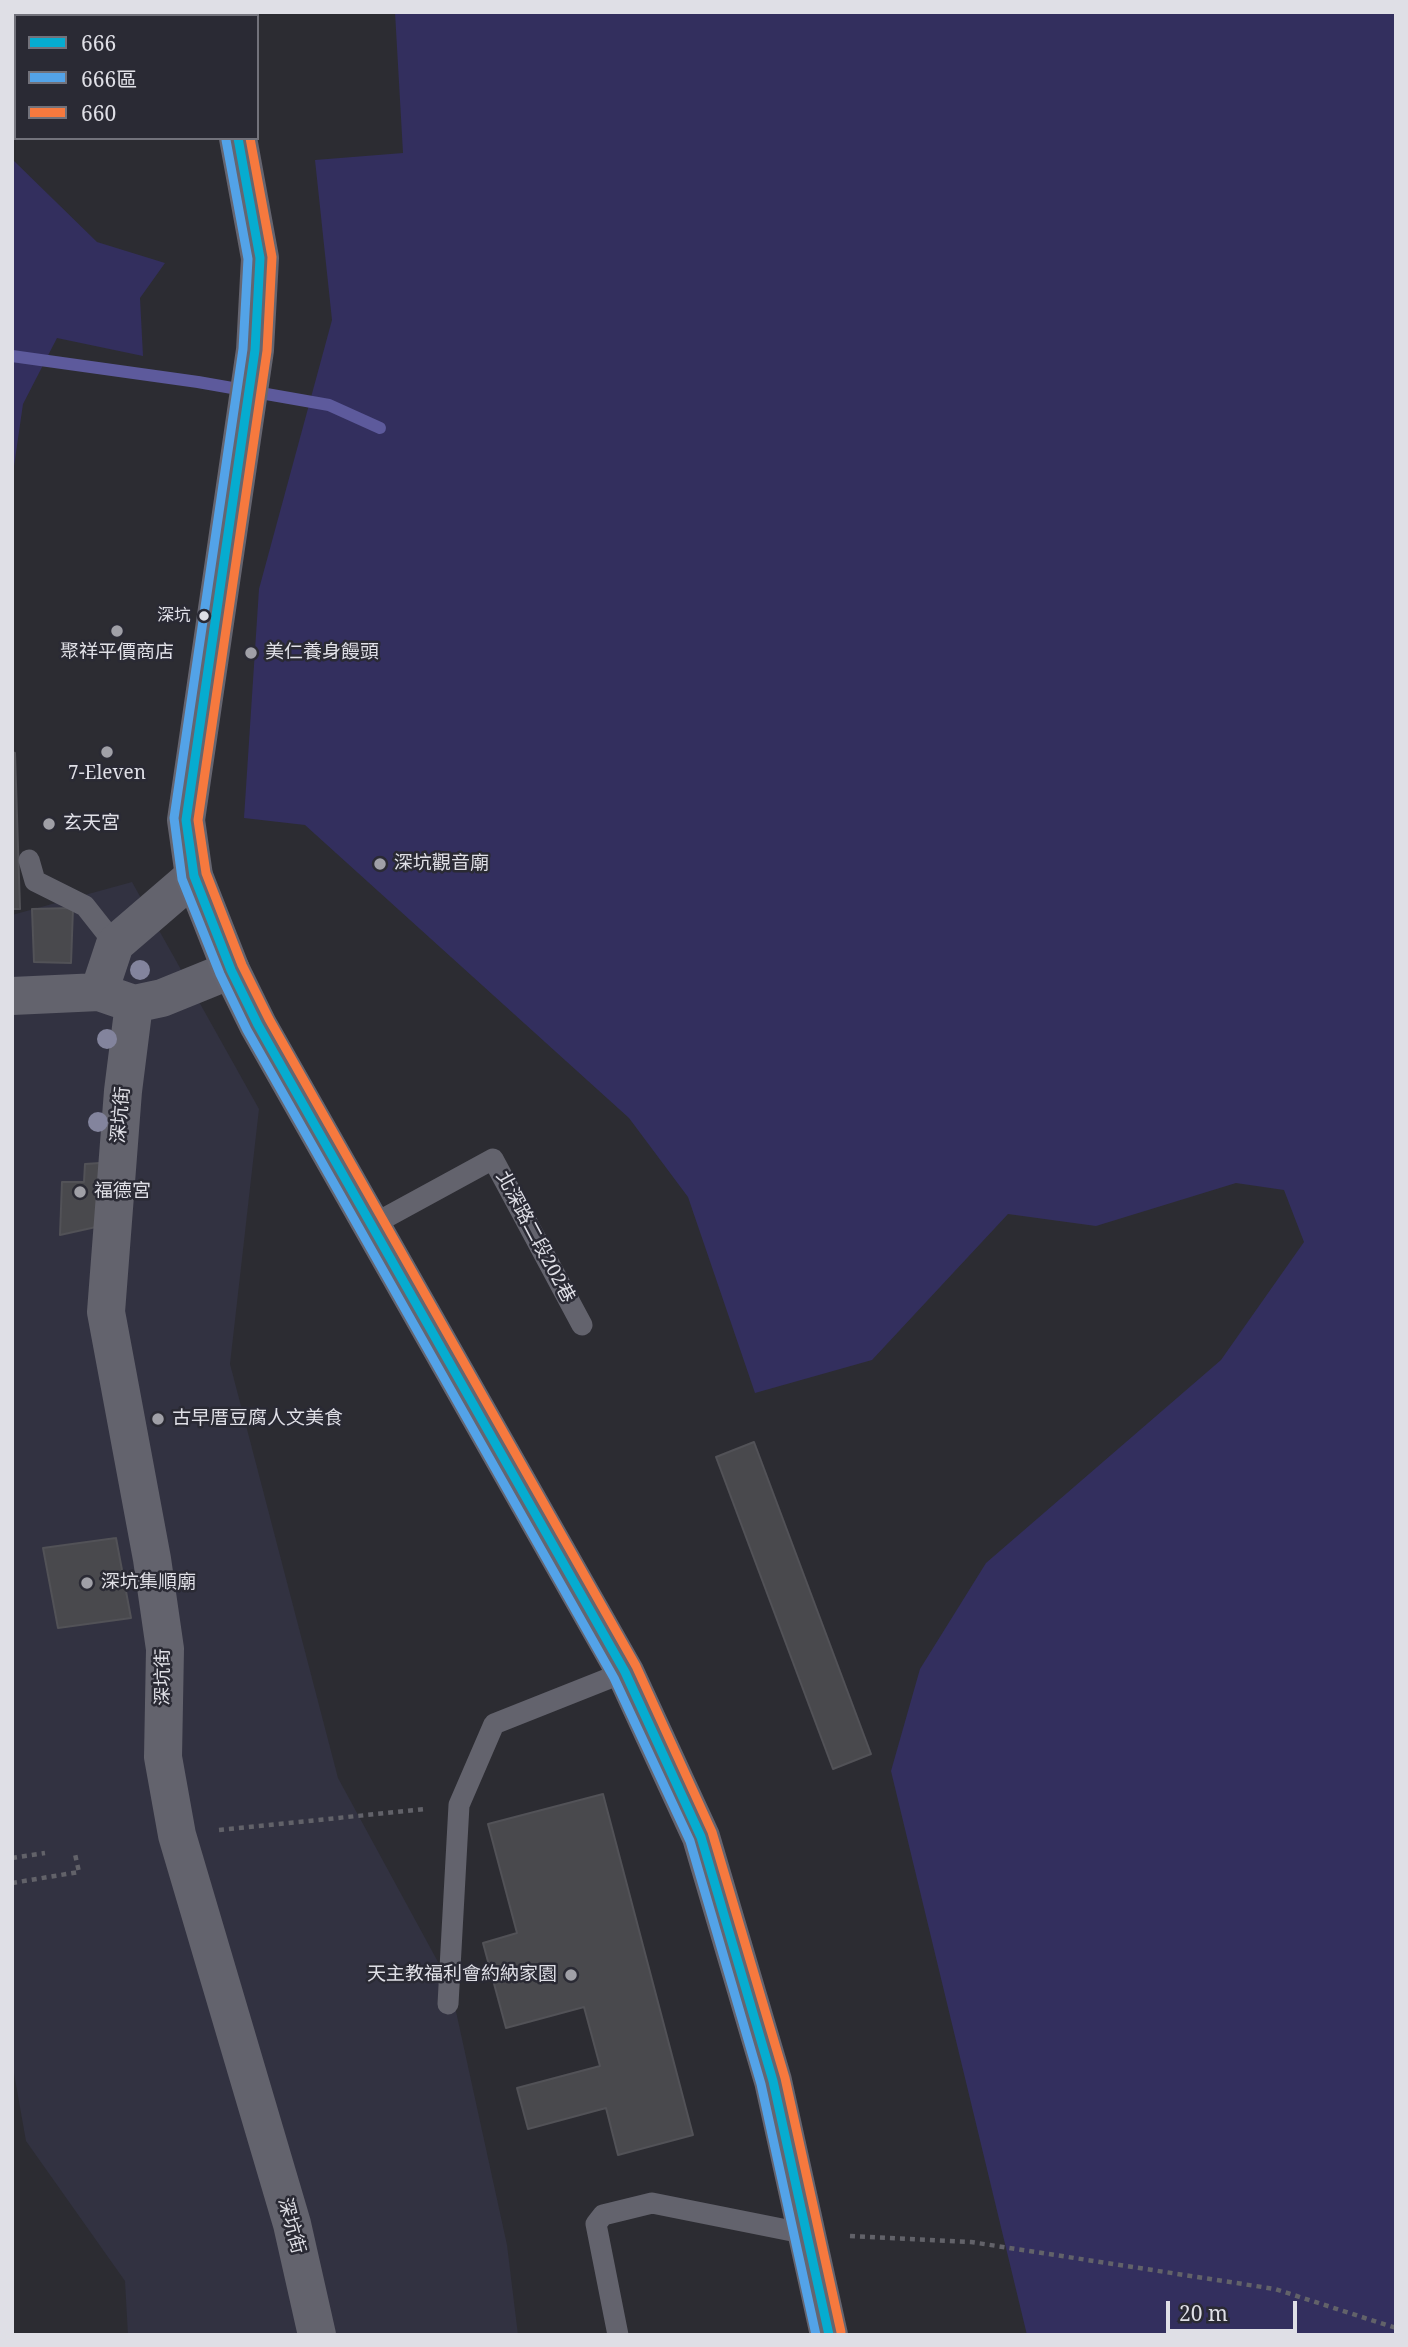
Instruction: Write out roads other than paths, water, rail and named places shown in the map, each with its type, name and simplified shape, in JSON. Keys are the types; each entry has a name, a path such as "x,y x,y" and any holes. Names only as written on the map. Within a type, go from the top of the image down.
{"main road":[{"path":"238,140 260,258 255,350 186,820 194,876 231,971 258,1025 625,1672 701,1837 773,2081 830,2335"}],"street":[{"path":"115,944 194,876"},
{"name":"深坑街","path":"115,944 123,1091 106,1311 152,1559 165,1649 163,1757 177,1835 292,2224 317,2335"},
{"path":"12,996 162,998 231,971"}],"lane":[{"path":"29,860 35,881 85,906 115,944"},
{"name":"北深路二段202巷","path":"372,1225 493,1159 582,1325"},
{"path":"448,2004 460,1805 494,1724 625,1672"},
{"path":"618,2335 596,2224 603,2215 652,2203 807,2234"}],"waterway":[{"path":"12,356 198,382 329,405 380,428"}],"place":[{"name":"深坑","path":"204,616"},
{"name":"聚祥平價商店","path":"117,631"},
{"name":"美仁養身饅頭","path":"251,653"},
{"name":"7-Eleven","path":"107,752"},
{"name":"玄天宮","path":"49,824"},
{"name":"深坑觀音廟","path":"380,864"},
{"name":"福德宮","path":"80,1192"},
{"name":"古早厝豆腐人文美食","path":"158,1419"},
{"name":"深坑集順廟","path":"87,1583"},
{"name":"天主教福利會約納家園","path":"571,1975"}]}
